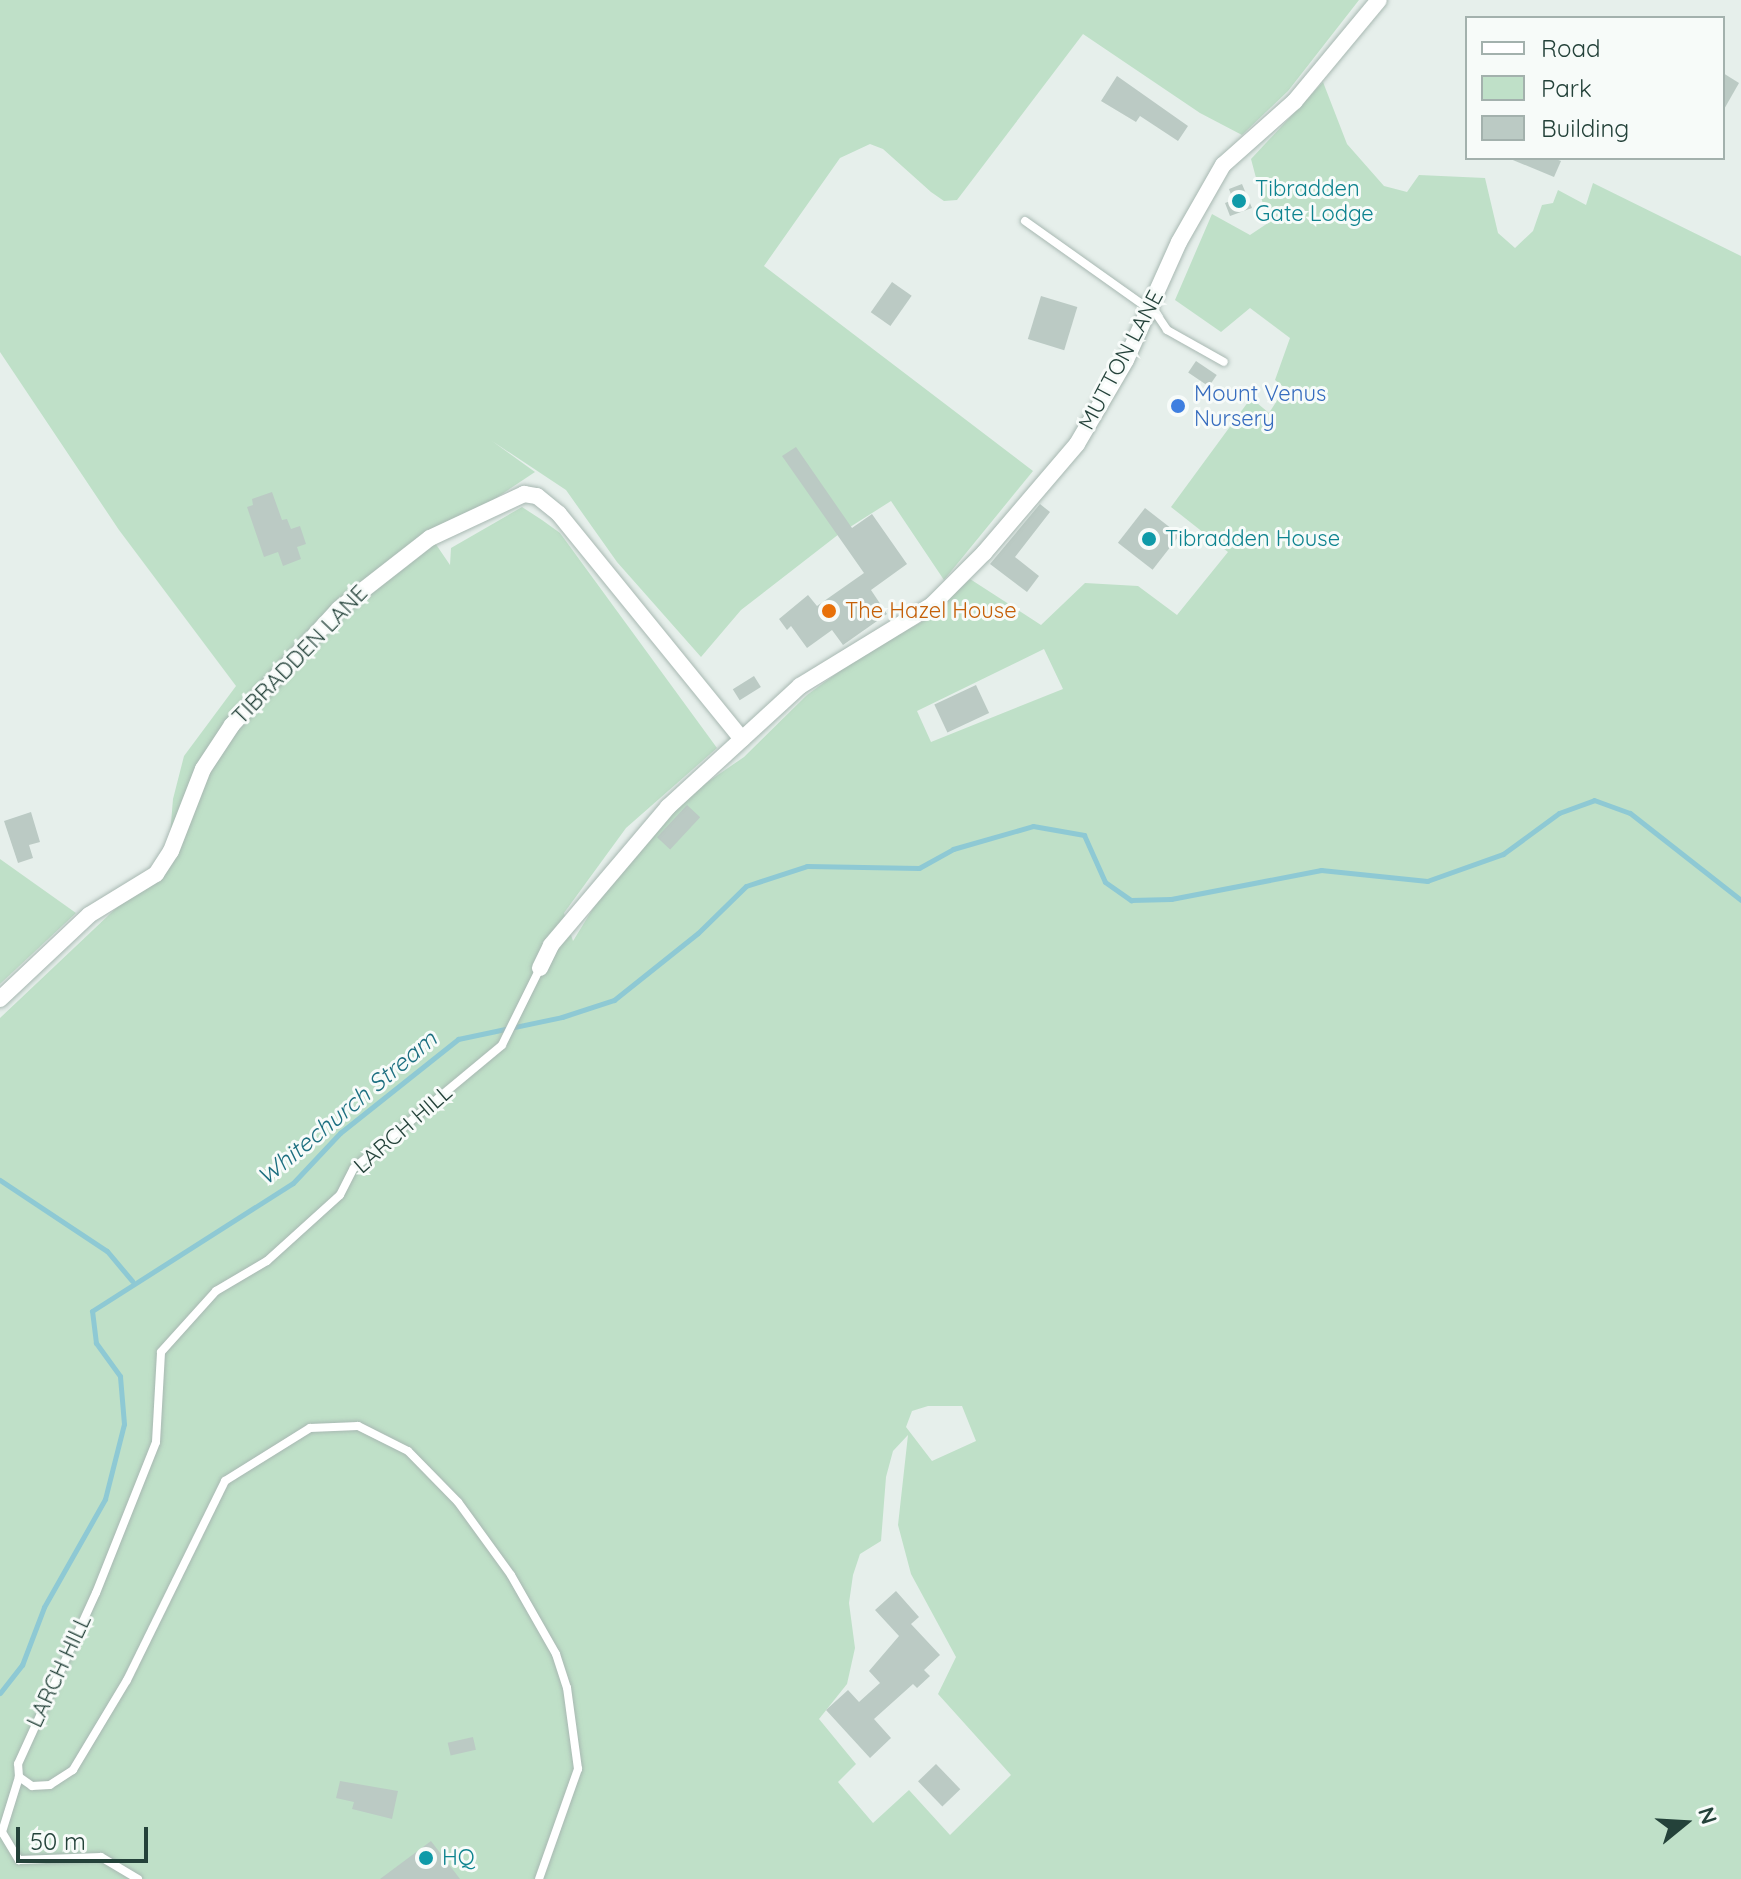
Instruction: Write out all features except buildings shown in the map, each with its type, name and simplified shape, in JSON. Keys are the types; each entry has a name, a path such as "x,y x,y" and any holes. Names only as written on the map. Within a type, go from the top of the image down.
{"street":[{"name":"MUTTON LANE","path":"742,739 800,686 932,605 984,553 1077,444 1223,165 1295,101 1379,0"},
{"name":"TIBRADDEN LANE","path":"0,999 89,915 156,874 171,851 203,769 232,725 339,609 430,538 524,494 537,496 559,514 742,739"},
{"name":"LARCH HILL","path":"540,968 551,945 633,843 742,739"}],"lane":[{"path":"1025,221 1150,308 1167,330 1224,362"},
{"name":"LARCH HILL","path":"138,1879 101,1857 19,1860 2,1832 29,1734 96,1593 156,1442 161,1352 216,1291 267,1261 340,1195 354,1168 502,1045 540,968"},
{"path":"19,1777 32,1786 50,1785 73,1770 90,1746 225,1481 310,1428 358,1426 408,1451 458,1502 511,1575 556,1654 567,1688 578,1769 539,1879"}],"green space":[{"path":"0,0 1359,0 1288,91 1242,135 1200,113 1083,34 957,200 944,201 883,149 870,144 840,158 764,266 1033,471 944,580 891,501 839,534 741,610 701,657 617,562 566,490 492,441 535,472 433,540 450,565 451,548 522,507 542,520 560,533 717,748 626,828 564,913 573,941 613,876 677,803 744,757 807,695 866,652 929,618 970,579 1041,625 1085,583 1138,586 1177,615 1228,552 1171,507 1251,398 1269,413 1285,388 1275,380 1290,338 1250,308 1221,332 1175,300 1212,214 1250,235 1268,223 1251,159 1323,82 1347,144 1384,186 1407,192 1419,175 1485,178 1498,233 1515,248 1533,231 1542,205 1553,203 1558,190 1586,205 1593,183 1741,256 1741,1879 0,1879 0,1018 168,859 173,799 184,756 236,686 119,530 0,352","holes":["1044,649 1063,689 931,742 917,711","928,1406 962,1406 976,1441 932,1461 906,1427 912,1411","908,1435 898,1525 911,1574 956,1657 938,1694 1011,1775 950,1835 909,1790 873,1823 838,1782 856,1764 819,1719 847,1684 855,1648 849,1603 853,1575 860,1554 881,1541 886,1477 893,1451"]},
{"path":"0,859 76,913 0,984"}],"waterway":[{"name":"Whitechurch Stream","path":"0,1693 22,1665 44,1607 105,1499 124,1424 120,1376 96,1343 92,1311 293,1183 340,1133 458,1039 562,1017 614,1000 698,933 746,886 807,866 919,868 953,849 1033,826 1084,835 1105,882 1131,900 1171,899 1321,870 1427,881 1503,854 1559,813 1594,800 1630,813 1741,900"},
{"path":"0,1180 107,1251 132,1281"}],"place":[{"name":"Tibradden Gate Lodge","path":"1239,201"},
{"name":"Mount Venus Nursery","path":"1178,406"},
{"name":"Tibradden House","path":"1149,539"},
{"name":"The Hazel House","path":"829,611"},
{"name":"HQ","path":"426,1858"}]}
